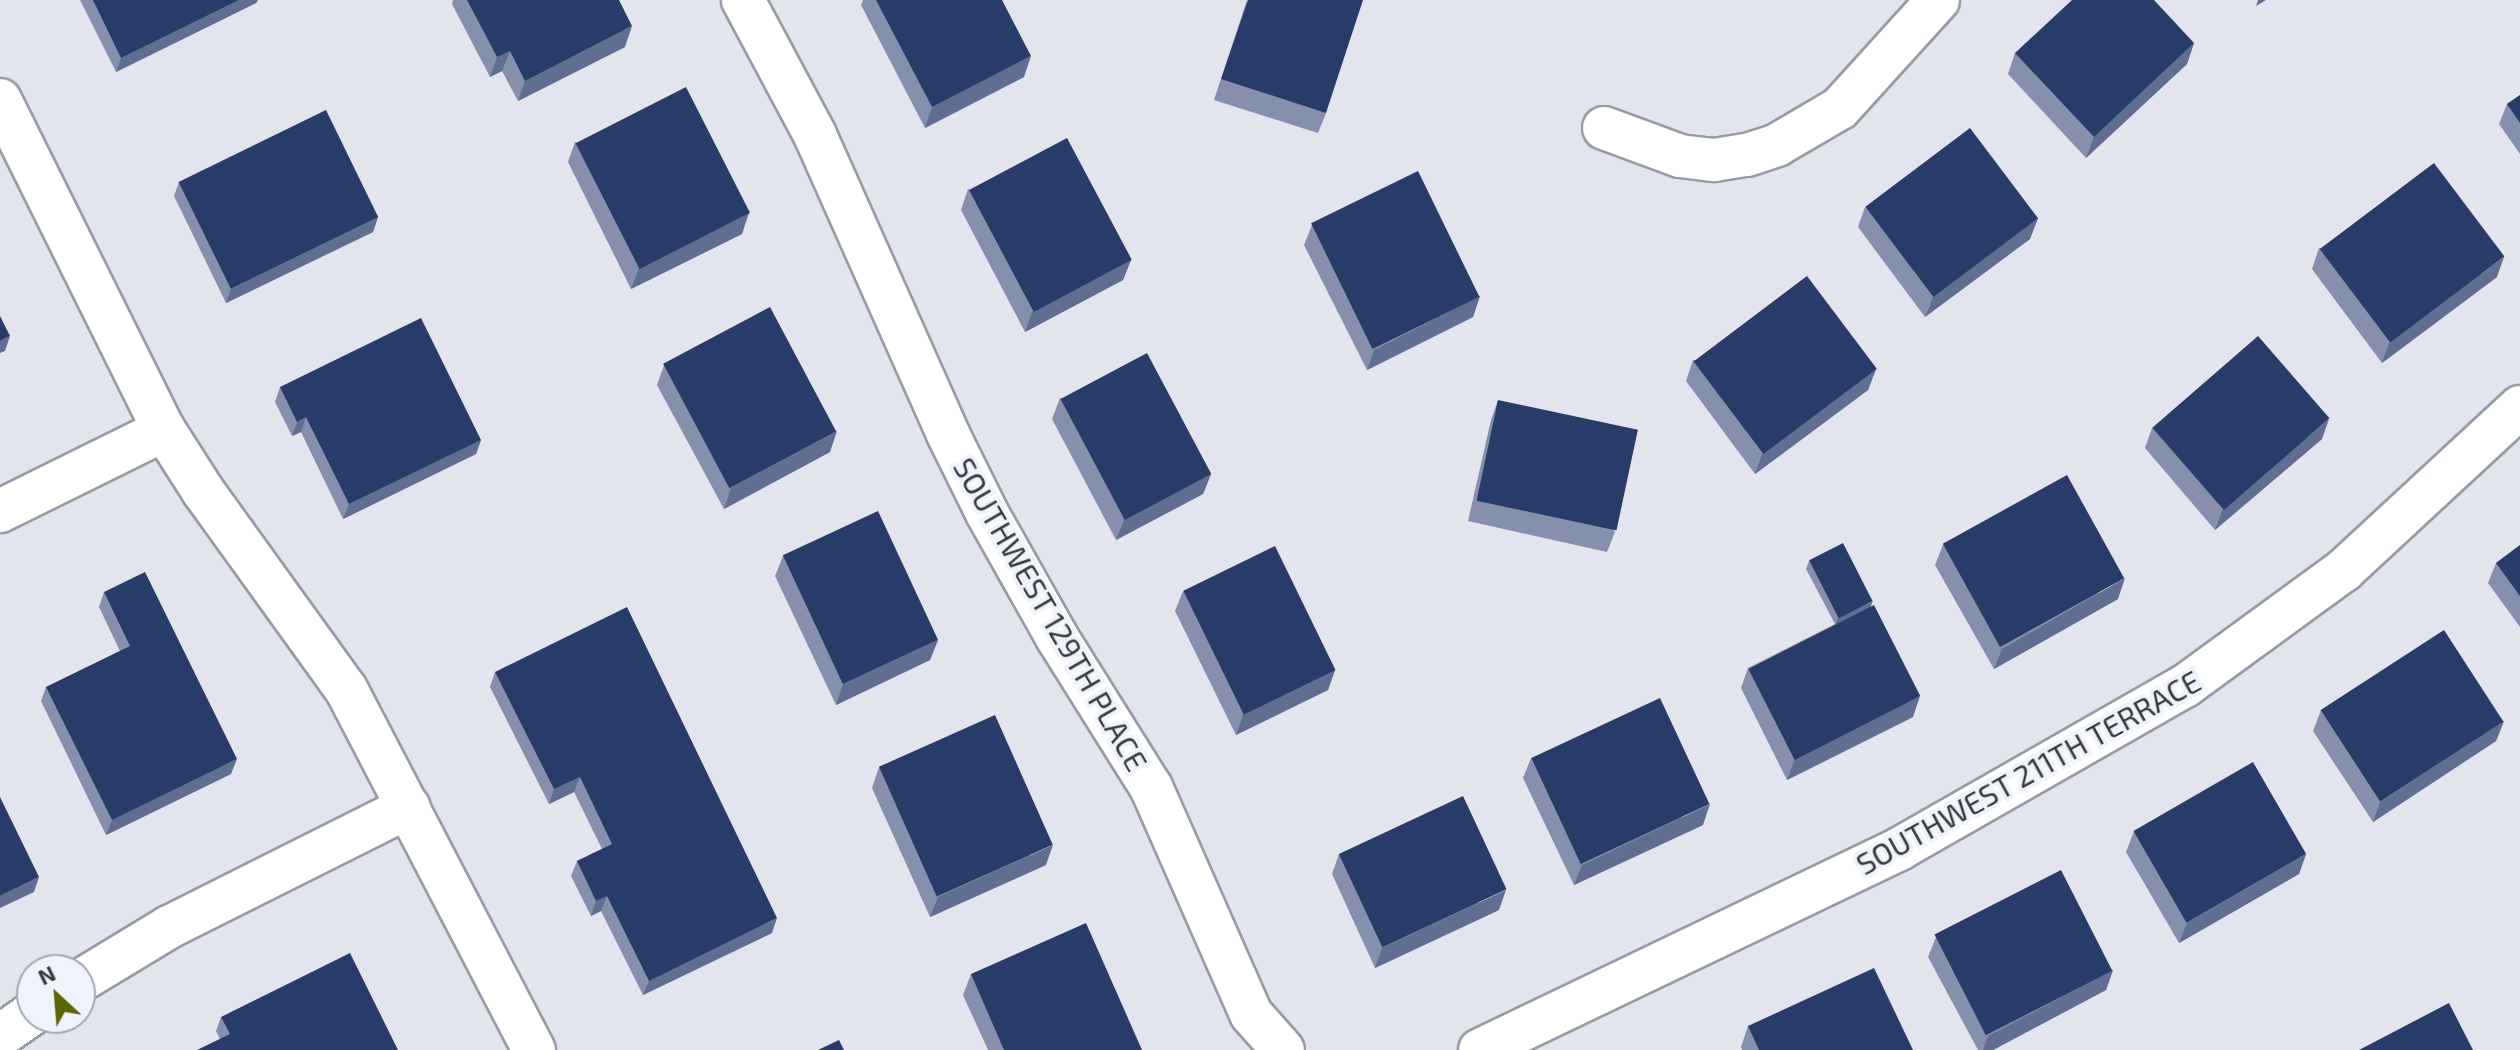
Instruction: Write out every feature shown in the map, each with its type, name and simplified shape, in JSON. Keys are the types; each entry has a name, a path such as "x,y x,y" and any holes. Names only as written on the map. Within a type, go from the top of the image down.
{"street":[{"name":"SOUTHWEST 129TH PLACE","path":"743,0 815,135 948,434 987,513 1058,639 1151,787 1251,1014 1283,1050"},
{"path":"1604,128 1691,158 1714,160 1747,155 1777,145 1840,108 1938,0"},
{"path":"0,100 164,430 203,491 346,689 534,1050"},
{"name":"SOUTHWEST 211TH TERRACE","path":"1480,1050 1899,849 2185,686 2344,570 2520,407"},
{"path":"0,511 164,430"},
{"path":"96,971 169,927 409,807"}],"building":[{"path":"93,0 239,0 121,58"},
{"path":"467,0 619,0 632,26 525,81 510,51 497,57"},
{"path":"876,0 1002,0 1031,56 932,107"},
{"path":"1248,0 1363,0 1326,113 1221,79"},
{"path":"2072,0 2154,0 2194,43 2094,137 2015,53"},
{"path":"686,87 750,213 640,269 576,143"},
{"path":"2520,95 2520,123 2507,104"},
{"path":"326,110 378,217 231,289 179,182"},
{"path":"1970,128 2038,218 1933,297 1865,207"},
{"path":"1067,138 1132,260 1034,312 969,190"},
{"path":"2434,163 2504,256 2390,342 2320,249"},
{"path":"1418,171 1479,297 1372,349 1311,223"},
{"path":"1807,276 1877,369 1763,454 1694,361"},
{"path":"770,307 836,431 729,488 663,364"},
{"path":"0,316 10,336 0,341"},
{"path":"421,318 481,440 349,504 306,417 297,422 280,387"},
{"path":"2258,336 2330,418 2224,510 2152,428"},
{"path":"1147,353 1211,474 1125,520 1060,399"},
{"path":"1498,400 1638,430 1616,530 1477,501"},
{"path":"2067,475 2124,578 2000,647 1943,544"},
{"path":"878,511 938,640 843,684 783,555"},
{"path":"1843,543 1873,601 1839,618 1809,560"},
{"path":"2520,545 2520,596 2496,563"},
{"path":"1275,546 1335,670 1244,715 1183,591"},
{"path":"145,572 237,759 112,820 46,687 130,646 104,592"},
{"path":"1874,605 1920,696 1795,760 1748,669"},
{"path":"627,607 777,918 649,981 607,896 596,901 577,861 612,844 580,777 554,789 495,672"},
{"path":"2444,630 2503,721 2380,801 2321,710"},
{"path":"1660,698 1709,804 1581,864 1531,758"},
{"path":"995,715 1053,845 937,896 879,767"},
{"path":"2253,762 2306,854 2186,923 2133,831"},
{"path":"1463,796 1507,889 1382,947 1339,854"},
{"path":"0,797 39,877 0,896"},
{"path":"2061,870 2112,971 1986,1035 1934,934"},
{"path":"1086,923 1142,1050 1004,1050 971,974"},
{"path":"350,953 398,1050 197,1050 230,1034 221,1017"},
{"path":"1874,968 1913,1050 1759,1050 1748,1026"},
{"path":"2449,1003 2473,1050 2359,1050"},
{"path":"839,1040 844,1050 818,1050"}]}
